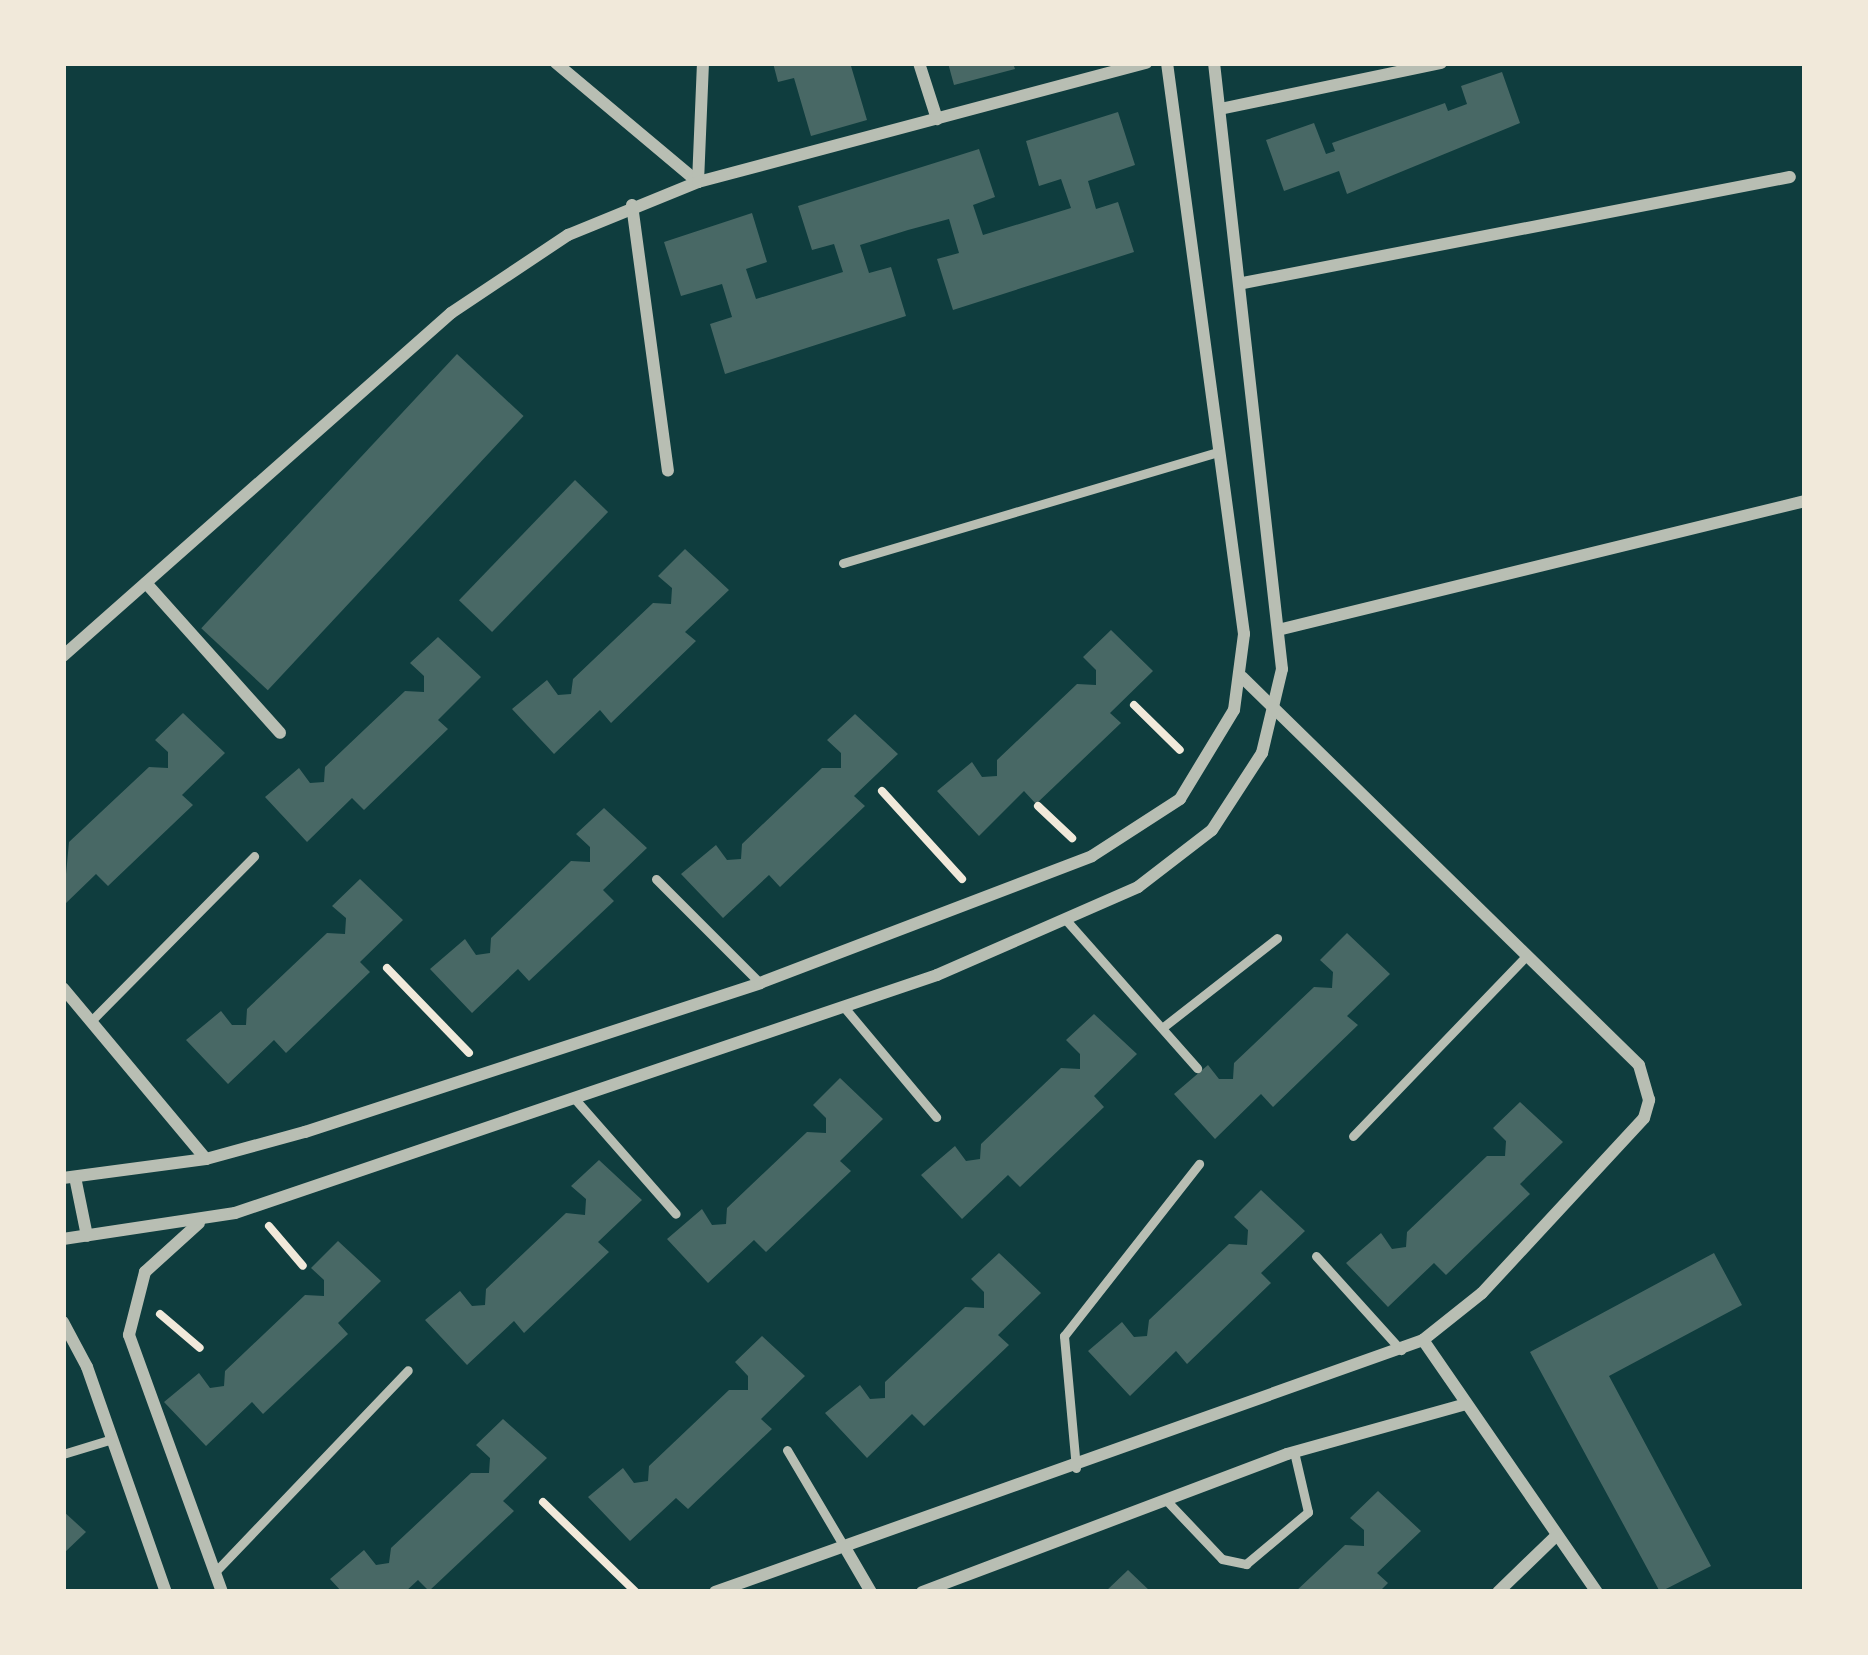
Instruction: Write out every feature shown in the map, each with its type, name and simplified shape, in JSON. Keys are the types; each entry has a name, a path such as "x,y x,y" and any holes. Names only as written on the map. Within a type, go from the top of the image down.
{"street":[{"path":"556,63 698,182"},
{"path":"698,182 703,63"},
{"path":"919,63 937,119"},
{"path":"63,656 451,313 568,235 698,182 1146,63"},
{"path":"87,1236 69,1178 206,1159 760,983 982,902 1092,856 1153,823 1203,772 1241,677 1244,634 1167,63"},
{"path":"63,1239 199,1223 843,1006 1066,920 1138,887 1212,830 1240,794 1276,708 1282,629 1214,63"},
{"path":"1220,109 1441,63"},
{"path":"1243,283 1790,176"},
{"path":"632,206 668,471"},
{"path":"1282,629 1805,501"},
{"path":"146,583 280,733"},
{"path":"715,1592 847,1551 1402,1351 1482,1293 1645,1118 1647,1082 1639,1065 1241,677"},
{"path":"63,988 206,1159"},
{"path":"199,1223 134,1292 134,1357 222,1592"},
{"path":"63,1322 112,1438 166,1592"},
{"path":"1423,1340 1597,1592"},
{"path":"922,1592 1294,1452 1466,1404"},
{"path":"1498,1592 1557,1534"},
{"path":"847,1551 871,1592"}],"lane":[{"path":"843,563 1220,452"},
{"path":"91,1021 254,856"},
{"path":"656,879 760,983"},
{"path":"1066,920 1197,1068"},
{"path":"1162,1028 1277,938"},
{"path":"1353,1136 1527,955"},
{"path":"843,1006 936,1117"},
{"path":"574,1098 676,1214"},
{"path":"1076,1468 1064,1336 1199,1164"},
{"path":"1316,1256 1402,1351"},
{"path":"215,1572 408,1370"},
{"path":"63,1454 112,1438"},
{"path":"787,1450 847,1551"},
{"path":"1166,1500 1222,1559 1246,1564 1308,1512 1294,1452"}],"path":[{"path":"1134,705 1203,772"},
{"path":"882,791 982,902"},
{"path":"1038,806 1092,856"},
{"path":"387,968 488,1073"},
{"path":"252,1207 303,1266"},
{"path":"134,1292 200,1348"},
{"path":"543,1502 636,1592"}],"building":[{"path":"773,63 851,66 867,120 811,136 794,78 778,82"},
{"path":"948,63 1013,63 1015,69 954,85"},
{"path":"1502,72 1520,123 1347,194 1339,171 1284,191 1266,140 1314,123 1326,154 1335,151 1332,143 1445,103 1448,111 1467,104 1461,86"},
{"path":"1118,112 1135,165 1088,181 1096,209 1118,202 1134,252 953,310 937,259 959,253 949,219 908,230 860,245 869,273 891,267 906,316 725,374 710,324 732,317 722,284 681,296 664,242 752,213 767,262 746,269 756,299 843,272 834,244 812,250 798,206 979,149 995,197 973,205 983,235 1071,208 1061,179 1039,186 1026,141"},
{"path":"457,354 524,416 268,690 201,628"},
{"path":"575,480 608,512 492,632 459,600"},
{"path":"685,549 729,590 685,632 696,641 611,723 600,710 554,754 512,709 547,680 558,695 571,694 573,679 653,603 671,604 672,588 658,576"},
{"path":"1111,630 1153,671 1110,713 1121,723 1036,804 1024,791 979,836 937,791 972,762 982,777 997,776 997,760 1077,684 1096,685 1096,670 1083,657"},
{"path":"438,637 481,677 438,720 448,729 364,810 352,798 307,842 265,797 299,768 310,783 324,782 325,767 405,691 424,692 424,676 410,663"},
{"path":"183,713 225,753 182,795 193,805 108,886 96,874 63,906 69,842 149,767 168,768 168,752 155,740"},
{"path":"855,714 898,754 854,796 865,806 780,887 769,875 723,918 681,874 716,845 727,860 741,859 742,844 822,768 841,768 841,753 827,740"},
{"path":"604,808 647,848 603,890 614,901 529,981 518,969 472,1013 430,969 465,939 476,955 490,953 491,938 571,861 590,862 590,847 576,834"},
{"path":"360,879 403,920 360,962 370,972 286,1053 274,1040 228,1084 186,1040 221,1011 232,1025 246,1025 247,1009 327,933 345,934 346,918 332,906"},
{"path":"1347,933 1390,974 1347,1016 1358,1025 1273,1107 1261,1094 1215,1139 1174,1094 1208,1065 1219,1079 1233,1079 1234,1063 1314,987 1332,988 1333,972 1320,960"},
{"path":"1094,1014 1137,1054 1094,1096 1104,1107 1020,1187 1008,1175 962,1219 921,1175 955,1146 966,1161 980,1159 981,1144 1061,1068 1080,1069 1080,1054 1066,1040"},
{"path":"840,1078 883,1119 840,1161 851,1171 766,1252 754,1240 708,1283 667,1239 702,1209 712,1225 726,1224 727,1208 807,1132 826,1133 826,1118 813,1105"},
{"path":"1520,1102 1563,1142 1520,1184 1530,1194 1446,1275 1434,1263 1388,1307 1346,1263 1381,1233 1392,1249 1406,1247 1407,1232 1487,1156 1505,1156 1506,1141 1493,1128"},
{"path":"599,1160 642,1200 598,1242 609,1252 524,1333 514,1321 467,1365 425,1320 460,1291 472,1306 485,1305 486,1289 566,1213 585,1215 586,1199 571,1186"},
{"path":"1261,1190 1305,1231 1261,1273 1271,1283 1187,1364 1176,1351 1130,1396 1088,1351 1122,1322 1134,1337 1147,1336 1149,1320 1229,1244 1247,1245 1248,1230 1234,1217"},
{"path":"338,1241 381,1281 338,1323 348,1334 263,1414 252,1402 206,1446 164,1402 199,1373 210,1388 224,1386 225,1371 305,1295 324,1296 324,1280 311,1268"},
{"path":"999,1253 1041,1293 998,1335 1009,1345 924,1426 912,1414 867,1458 825,1413 860,1385 870,1399 885,1398 885,1382 965,1307 984,1308 984,1292 971,1279"},
{"path":"1714,1253 1742,1305 1609,1376 1711,1566 1660,1592 1530,1352"},
{"path":"762,1336 805,1376 761,1419 772,1429 688,1509 676,1498 630,1541 588,1497 623,1468 634,1483 648,1481 649,1466 729,1390 748,1390 748,1376 735,1362"},
{"path":"503,1419 547,1458 503,1501 514,1511 429,1591 418,1580 405,1592 342,1592 330,1579 364,1550 376,1565 389,1563 391,1548 471,1473 489,1473 490,1458 476,1445"},
{"path":"1378,1491 1421,1531 1377,1573 1388,1583 1379,1592 1295,1592 1345,1545 1364,1546 1364,1530 1350,1518"},
{"path":"63,1511 86,1532 63,1554"},
{"path":"1128,1570 1151,1592 1105,1592"}]}
